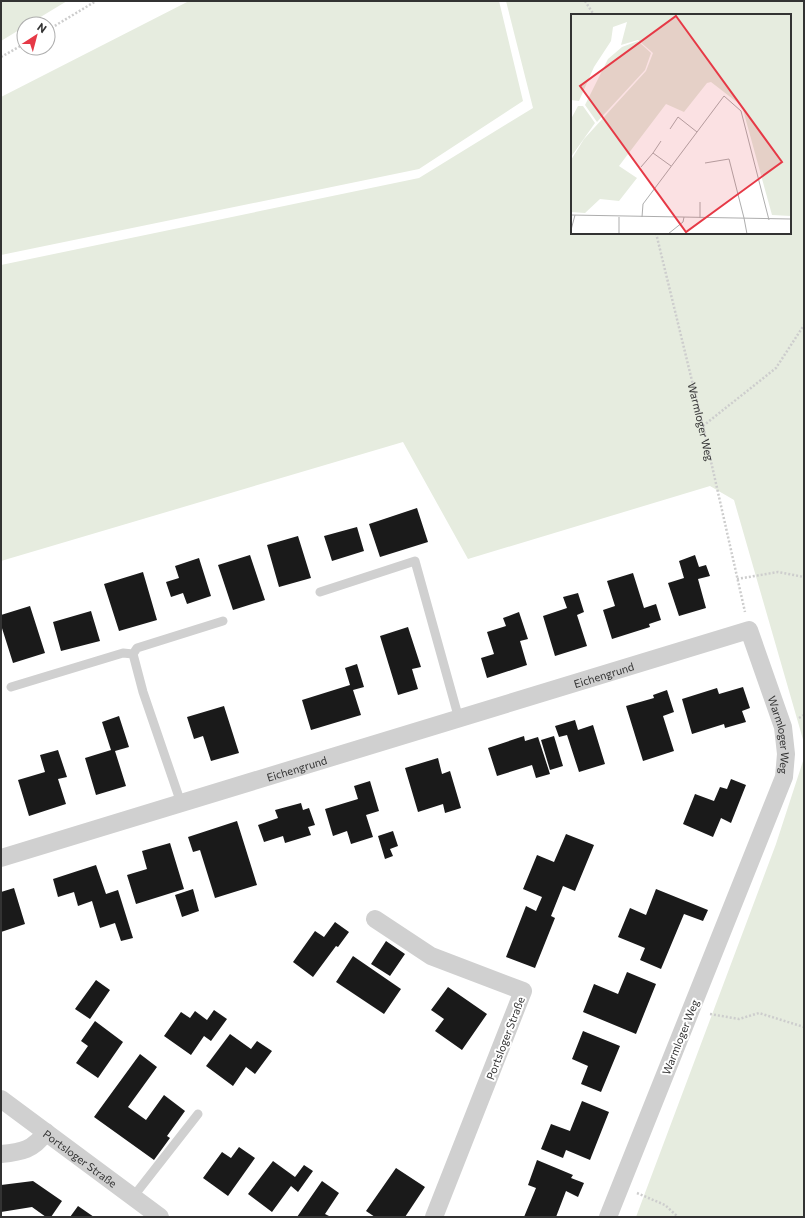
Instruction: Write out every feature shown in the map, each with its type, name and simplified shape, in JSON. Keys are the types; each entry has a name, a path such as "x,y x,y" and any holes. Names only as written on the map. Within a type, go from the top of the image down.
{"street":[{"name":"Eichengrund","path":"1,858 749,630"},
{"name":"Warmloger Weg","path":"608,1217 784,777 786,754 783,727 749,630"},
{"name":"Portsloger Straße","path":"375,919 431,956 523,991 434,1217"},
{"name":"Portsloger Straße","path":"1,1099 160,1217"},
{"path":"1,1154 21,1152 38,1142 46,1132"}],"lane":[{"path":"320,592 415,561 459,719"},
{"path":"181,803 143,692 133,654 137,648 223,621"},
{"path":"11,687 123,653 133,654"},
{"path":"133,1197 198,1114"}],"path":[{"path":"56,25 96,1"},
{"path":"585,1 593,14"},
{"path":"1,57 16,49"},
{"name":"Warmloger Weg","path":"656,234 703,426 749,630"},
{"path":"703,426 776,368 804,325"},
{"path":"737,579 778,572 804,577"},
{"path":"690,1012 739,1019 759,1013 804,1026"},
{"path":"620,1186 664,1205 678,1217"}],"shaded area":[{"path":"1,1 67,1 42,16 16,16 16,32 1,41"},
{"path":"189,1 499,1 523,101 419,169 1,255 1,97"},
{"path":"506,1 804,1 804,743 734,500 710,486 468,559 403,442 1,561 1,265 419,178 533,108"},
{"path":"804,758 804,1217 636,1217 776,844"}],"building":[{"path":"417,508 428,542 380,557 369,524"},
{"path":"357,527 364,551 332,561 324,536"},
{"path":"298,536 311,578 279,587 267,545"},
{"path":"250,555 265,600 233,610 218,565"},
{"path":"695,555 699,567 706,565 710,576 698,579 706,608 679,616 668,583 684,578 679,561"},
{"path":"199,558 211,596 187,604 183,593 171,597 166,582 179,578 175,566"},
{"path":"143,572 157,620 119,631 104,584"},
{"path":"633,573 644,608 656,604 661,620 649,624 650,627 612,639 603,610 615,606 607,581"},
{"path":"578,593 584,612 577,615 587,646 555,656 543,616 567,608 563,597"},
{"path":"30,606 45,653 13,663 1,625 1,615"},
{"path":"91,611 100,641 61,651 53,622"},
{"path":"519,612 528,639 520,641 527,665 487,678 481,658 494,654 487,632 506,626 503,618"},
{"path":"408,627 421,667 412,669 418,689 398,695 380,636"},
{"path":"357,664 364,687 353,690 361,715 311,730 302,700 350,685 345,668"},
{"path":"743,687 750,708 742,711 746,722 725,728 724,724 692,734 682,699 717,688 719,694"},
{"path":"667,690 674,712 663,716 674,751 643,761 626,706 654,698 653,695"},
{"path":"224,706 239,753 211,761 203,736 194,739 187,717"},
{"path":"119,716 129,747 115,751 126,786 96,795 85,758 111,750 102,722"},
{"path":"575,720 578,730 593,725 605,764 579,772 567,735 559,737 555,726"},
{"path":"524,736 525,741 538,737 550,774 536,778 532,765 497,776 488,748"},
{"path":"554,736 563,766 550,770 541,740"},
{"path":"58,750 67,777 58,779 66,804 29,816 18,780 45,772 40,755"},
{"path":"438,758 442,774 450,771 461,808 445,813 443,804 418,812 405,768"},
{"path":"731,779 746,785 731,823 721,818 713,837 683,824 695,794 714,801 720,787 727,789"},
{"path":"370,781 379,811 366,815 373,837 351,844 347,831 333,836 325,809 358,799 354,786"},
{"path":"301,803 303,810 309,808 315,825 308,827 311,835 285,843 283,836 264,842 258,825 278,818 275,810"},
{"path":"237,821 257,885 215,898 200,850 193,852 188,837"},
{"path":"393,831 398,846 390,849 393,856 385,859 378,836"},
{"path":"566,834 594,845 575,891 563,886 551,916 555,918 535,968 506,957 526,906 536,911 542,897 523,889 537,855 554,862"},
{"path":"170,843 184,889 136,904 127,875 147,869 142,851"},
{"path":"96,865 106,894 118,890 133,938 121,941 115,923 100,928 92,901 78,906 74,892 58,897 53,879"},
{"path":"14,888 25,924 1,932 1,892"},
{"path":"193,889 199,911 182,917 175,895"},
{"path":"656,889 708,910 703,921 684,914 661,969 640,960 645,948 618,937 630,908 646,915"},
{"path":"335,922 349,932 338,947 336,946 313,977 293,962 315,931 324,937"},
{"path":"386,941 405,954 390,976 371,964"},
{"path":"353,956 401,989 384,1014 336,982"},
{"path":"627,972 656,984 636,1034 583,1012 594,984 618,994"},
{"path":"96,980 110,990 90,1019 75,1009"},
{"path":"448,987 487,1014 462,1050 435,1031 444,1019 431,1010"},
{"path":"214,1010 227,1019 211,1041 204,1036 191,1055 164,1036 181,1012 190,1018 195,1011 207,1020"},
{"path":"95,1021 123,1042 98,1078 76,1063 88,1046 81,1041"},
{"path":"583,1031 620,1046 601,1092 581,1084 588,1066 572,1059"},
{"path":"230,1034 251,1049 257,1041 272,1051 255,1074 246,1067 233,1086 206,1066"},
{"path":"140,1054 157,1067 128,1107 146,1120 164,1095 185,1111 167,1136 170,1138 154,1160 94,1117"},
{"path":"582,1101 609,1112 590,1160 566,1150 563,1158 541,1149 551,1124 570,1131"},
{"path":"239,1147 255,1158 228,1196 203,1178 222,1152 231,1158"},
{"path":"537,1160 573,1175 571,1178 584,1183 578,1197 566,1191 556,1217 524,1217 536,1188 528,1185"},
{"path":"273,1161 295,1177 304,1165 313,1171 298,1192 291,1186 272,1212 248,1194"},
{"path":"396,1168 425,1187 405,1217 375,1217 366,1211"},
{"path":"33,1181 62,1201 51,1217 46,1217 32,1207 1,1212 1,1185"},
{"path":"322,1181 339,1193 325,1214 329,1216 297,1217"},
{"path":"78,1206 94,1217 70,1217"}]}
